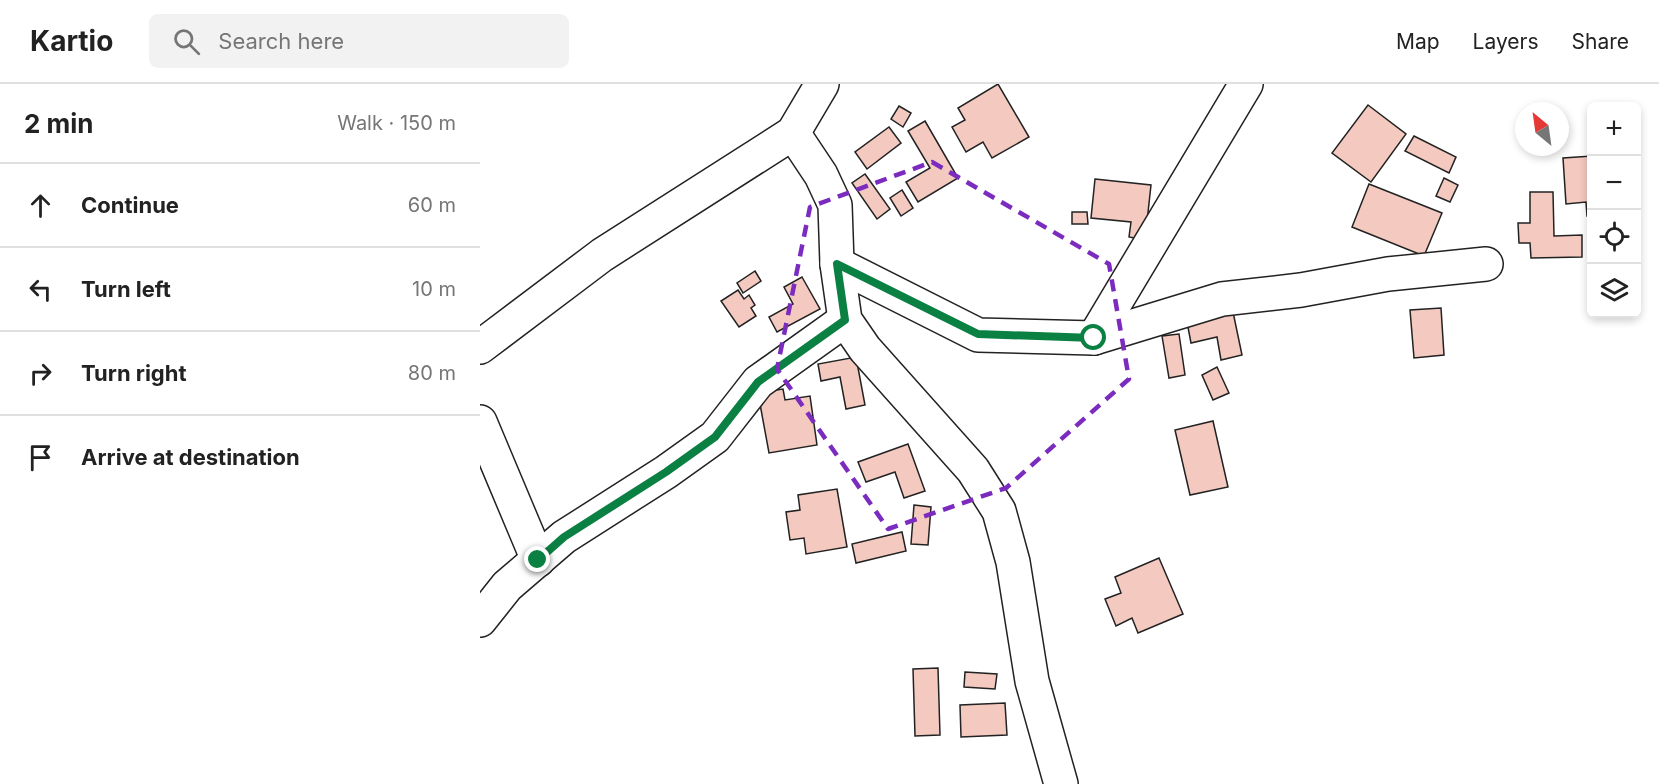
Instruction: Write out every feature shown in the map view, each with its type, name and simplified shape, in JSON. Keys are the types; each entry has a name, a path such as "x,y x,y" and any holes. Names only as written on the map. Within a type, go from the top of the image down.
{"street":[{"path":"480,346 602,255 793,133 822,84"},
{"path":"1094,338 1246,84"},
{"path":"793,133 821,175 835,205 837,264 845,320 864,349 973,470 999,511 1013,562 1032,681 1061,784"},
{"path":"837,264 978,334 1094,338 1222,299 1301,290 1388,274 1486,264"},
{"path":"480,620 507,586 564,537 666,472 715,437 758,382 845,320"},
{"path":"480,422 538,560"}],"highlighted area":[{"path":"932,162 1109,264 1129,379 1006,488 888,529 777,369 810,207"}],"building":[{"path":"998,84 1029,137 992,158 983,142 966,152 952,127 965,120 958,108"},
{"path":"1368,105 1406,134 1371,182 1332,153"},
{"path":"899,106 911,113 903,127 891,119"},
{"path":"925,121 958,178 918,202 906,182 930,168 908,131"},
{"path":"889,127 901,143 867,169 855,152"},
{"path":"1414,136 1456,157 1449,173 1405,151"},
{"path":"1587,156 1587,216 1586,202 1566,204 1563,158"},
{"path":"865,174 890,209 877,219 852,183"},
{"path":"1444,178 1458,185 1450,202 1436,196"},
{"path":"1095,179 1151,185 1145,240 1129,237 1131,222 1091,218"},
{"path":"1369,184 1442,213 1424,256 1352,227"},
{"path":"902,190 913,208 901,216 890,198"},
{"path":"1530,192 1553,192 1554,236 1582,235 1582,257 1531,258 1530,243 1519,243 1518,223 1530,223"},
{"path":"1072,212 1087,212 1088,224 1072,224"},
{"path":"755,271 761,281 743,293 737,283"},
{"path":"802,277 820,309 777,332 769,317 793,304 784,287"},
{"path":"738,290 744,299 749,295 755,305 751,308 756,316 739,327 721,301"},
{"path":"1441,308 1444,355 1414,358 1410,310"},
{"path":"1233,312 1242,355 1221,360 1217,337 1191,343 1187,322"},
{"path":"1179,334 1185,375 1169,378 1162,336"},
{"path":"856,357 865,405 846,409 840,377 821,381 818,364"},
{"path":"1217,367 1229,393 1213,400 1202,375"},
{"path":"783,389 785,400 810,396 817,445 769,453 758,393"},
{"path":"1213,421 1228,487 1190,495 1175,430"},
{"path":"908,444 925,491 904,498 895,472 866,482 858,462"},
{"path":"837,489 847,547 806,554 804,538 790,540 786,512 800,510 798,495"},
{"path":"914,505 931,507 928,545 911,544"},
{"path":"902,532 906,551 856,563 852,544"},
{"path":"1159,558 1183,614 1138,633 1132,618 1116,626 1105,599 1121,593 1115,577"},
{"path":"938,668 940,735 915,736 913,669"},
{"path":"965,672 997,674 995,689 964,687"},
{"path":"1005,703 1007,735 961,737 960,705"}],"route":[{"path":"538,560 564,537 666,472 715,437 758,382 845,320 837,264 978,334 1094,338"}]}
